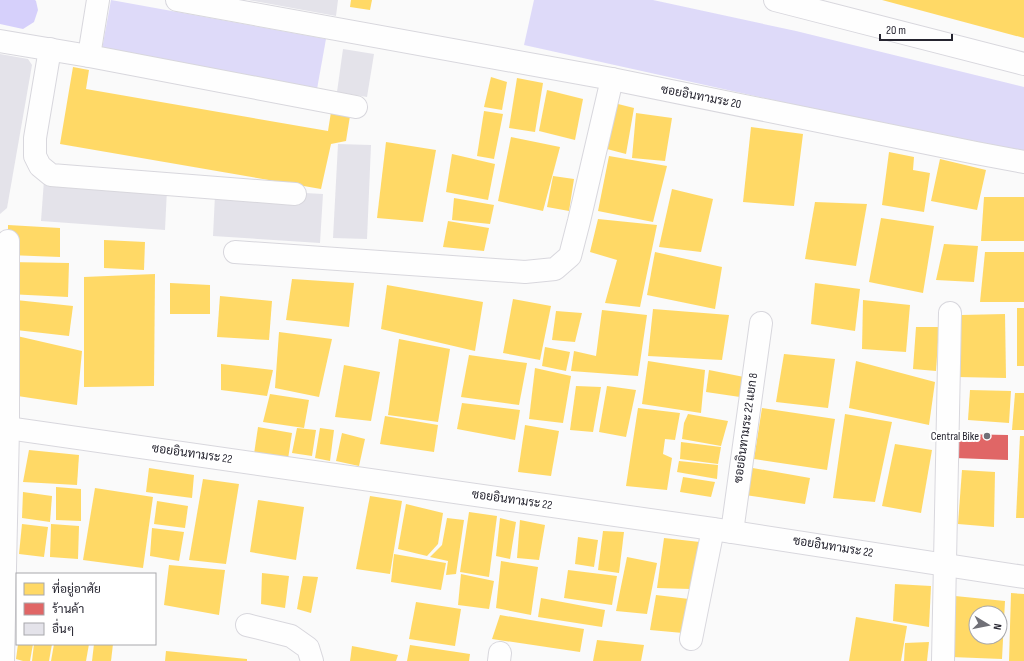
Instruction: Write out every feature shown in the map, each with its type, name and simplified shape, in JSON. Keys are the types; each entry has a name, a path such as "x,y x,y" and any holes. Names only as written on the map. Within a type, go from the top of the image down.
{"street":[{"path":"89,56 98,0"},
{"name":"ซอยอินทามระ 20","path":"177,0 612,79 1024,162"},
{"path":"775,0 828,7 1024,64"},
{"path":"0,41 89,56 356,107"},
{"path":"50,49 35,138 35,156 40,166 51,174 295,194"},
{"path":"235,252 525,272 555,269 570,256 612,79"},
{"path":"3,661 4,428 8,241"},
{"path":"943,661 950,313"},
{"name":"ซอยอินทามระ 22 แยก 8","path":"691,639 722,531 761,323"},
{"name":"ซอยอินทามระ 22","path":"4,428 722,531 1024,577"},
{"path":"247,625 291,636 308,648 312,661"}],"shaded area":[{"path":"0,0 35,0 38,10 34,22 23,29 0,24"},
{"path":"111,0 326,39 317,89 102,49"},
{"path":"534,0 653,0 796,31 1024,87 1024,151 796,105 524,45"}],"building: ที่อยู่อาศัย":[{"path":"351,0 372,0 370,10 350,7"},
{"path":"882,0 1024,0 1024,38"},
{"path":"73,67 89,70 86,89 328,131 331,112 350,116 346,141 331,144 321,189 60,144"},
{"path":"491,77 507,82 502,110 484,107"},
{"path":"517,78 543,83 535,132 509,128"},
{"path":"547,90 583,99 575,140 539,131"},
{"path":"614,103 634,108 626,154 603,148"},
{"path":"484,111 503,114 494,159 477,156"},
{"path":"636,113 672,118 665,161 632,158"},
{"path":"751,127 803,134 794,206 743,202"},
{"path":"511,137 560,147 543,211 498,201"},
{"path":"386,142 436,150 423,222 377,218"},
{"path":"889,152 914,157 913,170 930,173 924,212 882,205"},
{"path":"452,154 495,164 488,200 446,192"},
{"path":"609,156 667,166 653,222 598,211"},
{"path":"940,159 986,170 977,210 931,201"},
{"path":"553,176 574,179 569,211 547,207"},
{"path":"672,189 713,199 701,252 659,247"},
{"path":"984,197 1024,197 1024,241 981,241"},
{"path":"454,198 494,205 490,224 452,220"},
{"path":"815,202 867,204 856,266 805,259"},
{"path":"881,218 934,226 923,293 869,282"},
{"path":"598,219 657,225 640,307 605,303 617,260 590,252"},
{"path":"448,221 489,228 484,251 443,247"},
{"path":"8,225 60,228 60,257 8,255"},
{"path":"104,240 145,242 144,270 104,268"},
{"path":"944,244 978,246 974,282 936,280"},
{"path":"655,252 722,267 715,309 647,295"},
{"path":"985,252 1024,252 1024,302 980,302"},
{"path":"8,262 69,263 68,297 8,294"},
{"path":"155,274 154,386 84,387 84,277"},
{"path":"292,279 354,283 349,327 286,320"},
{"path":"170,283 210,285 210,314 170,314"},
{"path":"815,283 860,289 855,331 811,324"},
{"path":"387,285 483,302 475,351 381,329"},
{"path":"220,296 272,301 269,340 217,337"},
{"path":"513,299 551,306 540,360 503,353"},
{"path":"16,300 73,306 69,336 16,330"},
{"path":"863,300 910,305 906,352 862,349"},
{"path":"1017,308 1024,308 1024,366 1017,366"},
{"path":"653,309 729,315 722,360 648,356"},
{"path":"602,310 647,315 638,376 571,371 574,351 596,356"},
{"path":"556,311 582,313 575,342 552,340"},
{"path":"1005,314 1006,378 958,377 961,315"},
{"path":"916,327 939,327 936,371 913,369"},
{"path":"279,332 332,339 319,397 275,388"},
{"path":"17,336 82,351 77,405 11,395"},
{"path":"399,339 450,349 438,422 388,415"},
{"path":"545,347 570,352 566,371 542,366"},
{"path":"784,354 835,359 828,408 776,402"},
{"path":"469,355 527,363 519,405 461,397"},
{"path":"648,361 705,370 701,413 642,404"},
{"path":"856,361 935,382 929,425 849,408"},
{"path":"221,364 273,370 267,396 221,390"},
{"path":"344,365 380,372 371,421 335,417"},
{"path":"535,368 571,376 563,423 529,419"},
{"path":"709,370 744,377 740,397 706,392"},
{"path":"576,386 601,387 593,432 570,430"},
{"path":"607,386 636,390 626,437 599,432"},
{"path":"970,390 1011,391 1009,423 968,420"},
{"path":"1015,393 1024,393 1024,430 1012,430"},
{"path":"270,394 309,400 304,428 263,422"},
{"path":"462,403 520,410 515,440 457,429"},
{"path":"638,408 680,413 675,440 665,439 663,454 672,458 667,490 626,486"},
{"path":"762,408 835,419 827,470 754,459"},
{"path":"688,414 728,421 721,446 682,439 684,423"},
{"path":"845,414 892,422 875,502 833,498"},
{"path":"385,416 438,425 434,452 380,444"},
{"path":"525,425 559,431 551,476 518,472"},
{"path":"258,427 292,433 288,459 254,454"},
{"path":"297,428 316,430 312,456 292,453"},
{"path":"320,428 334,430 330,461 315,458"},
{"path":"342,433 365,439 359,466 336,461"},
{"path":"1020,436 1024,436 1024,518 1016,518"},
{"path":"681,442 721,447 718,464 680,459"},
{"path":"895,444 932,450 921,513 882,506"},
{"path":"29,450 79,455 77,485 23,482"},
{"path":"679,461 718,465 717,479 677,472"},
{"path":"747,467 810,478 805,504 745,495"},
{"path":"149,468 194,475 192,498 146,492"},
{"path":"962,470 995,472 994,527 958,524"},
{"path":"683,477 715,482 711,497 680,492"},
{"path":"203,479 239,484 226,564 189,560"},
{"path":"56,487 81,489 81,521 56,520"},
{"path":"95,488 153,497 143,568 83,560"},
{"path":"23,492 52,496 50,522 22,518"},
{"path":"370,496 402,501 390,574 356,569"},
{"path":"258,500 304,507 296,560 250,552"},
{"path":"157,501 188,506 185,528 154,524"},
{"path":"406,504 443,513 438,544 427,556 398,549"},
{"path":"469,512 497,516 489,577 460,572"},
{"path":"447,518 464,520 456,574 446,575 448,561 430,557 442,545"},
{"path":"500,518 516,522 510,559 496,556"},
{"path":"520,520 545,525 539,560 517,558"},
{"path":"22,524 48,527 44,557 19,554"},
{"path":"51,524 79,526 78,559 50,557"},
{"path":"152,528 184,532 179,561 150,556"},
{"path":"603,531 624,532 619,573 598,570"},
{"path":"578,537 598,540 594,567 575,564"},
{"path":"664,538 700,542 690,589 657,588"},
{"path":"394,554 446,563 441,590 391,582"},
{"path":"627,557 657,563 647,614 616,611"},
{"path":"501,561 538,567 531,615 496,608"},
{"path":"169,565 225,570 219,615 164,605"},
{"path":"568,570 617,576 612,605 564,598"},
{"path":"262,573 289,576 285,608 261,604"},
{"path":"461,574 494,581 489,609 458,605"},
{"path":"303,576 318,577 311,613 297,609"},
{"path":"895,584 931,586 929,627 893,621"},
{"path":"1011,593 1024,594 1024,661 1009,661"},
{"path":"656,595 689,599 683,633 650,630"},
{"path":"955,596 1005,601 1005,605 968,605 968,645 1003,645 1002,659 951,657"},
{"path":"541,598 605,610 602,627 538,617"},
{"path":"416,602 461,609 455,646 409,639"},
{"path":"500,615 584,629 580,652 492,639"},
{"path":"856,617 907,626 901,661 849,661"},
{"path":"597,640 644,645 641,661 593,661"},
{"path":"929,642 927,661 904,661 905,643"},
{"path":"18,645 33,645 30,661 16,659"},
{"path":"34,645 52,645 49,661 32,661"},
{"path":"54,645 89,645 86,661 51,661"},
{"path":"94,645 113,645 111,661 92,661"},
{"path":"410,645 470,654 469,661 407,661"},
{"path":"352,646 398,655 396,661 350,661"},
{"path":"166,651 247,659 247,661 165,661"}],"building: ร้านค้า":[{"path":"956,434 1008,435 1008,460 955,458"}],"building: อื่นๆ":[{"path":"248,0 338,0 336,16"},
{"path":"343,49 374,54 367,97 337,92"},
{"path":"0,54 28,59 32,65 7,208 0,214"},
{"path":"338,144 371,145 367,239 333,238"},
{"path":"44,180 167,189 165,230 41,221"},
{"path":"305,193 323,194 320,243 213,236 215,195 305,201"}],"place":[{"name":"Central Bike","path":"987,436"}]}
